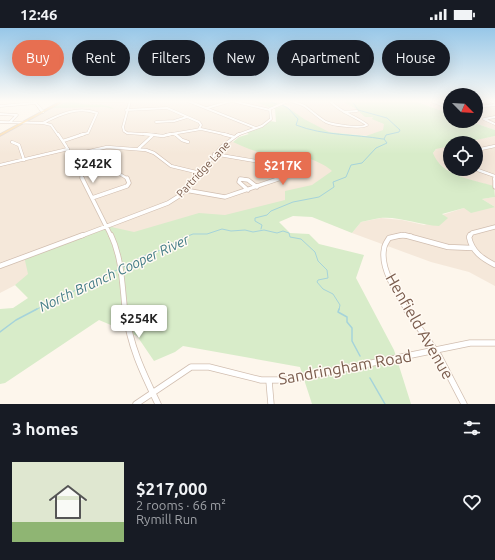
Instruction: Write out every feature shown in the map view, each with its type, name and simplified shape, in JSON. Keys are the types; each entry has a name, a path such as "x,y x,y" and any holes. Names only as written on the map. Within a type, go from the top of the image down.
{"main road":[{"path":"0,135 31,119"}],"street":[{"path":"10,122 13,119"},
{"path":"43,123 51,119"},
{"path":"63,141 88,133 95,119"},
{"path":"124,119 124,131 133,134 152,136 174,134 199,129 234,137"},
{"path":"156,122 174,121 182,119"},
{"path":"190,119 200,123 199,129"},
{"path":"233,119 256,128"},
{"name":"Partridge Lane","path":"0,266 167,204 185,190 214,154 227,141 270,121 271,119"},
{"path":"321,119 328,123 356,127 364,127 366,125 357,119"},
{"path":"489,119 484,120 495,124"},
{"path":"0,122 43,123 51,125 72,155 115,244 120,265 128,331 139,364 158,404"},
{"path":"174,134 182,140 188,142"},
{"path":"138,149 152,136"},
{"path":"12,142 19,145 24,160"},
{"path":"72,155 107,147 138,149 154,153 171,166 200,173"},
{"path":"483,149 495,148"},
{"path":"0,165 68,149"},
{"path":"214,154 270,162 282,167 300,168 297,172 284,172"},
{"path":"185,190 225,197 279,180 284,172 282,167"},
{"path":"483,172 495,177 495,187"},
{"path":"92,198 127,186 129,183 128,178 118,173"},
{"path":"248,190 239,182 240,179 246,179 257,187"},
{"path":"495,227 472,233 469,237 472,248 481,257 495,265"},
{"name":"Henfield Avenue","path":"464,404 436,351 396,291 384,265 383,248 389,238 403,235 448,247 472,248"},
{"name":"Sandringham Road","path":"136,404 191,367 209,367 261,380 289,380 470,343 495,343"},
{"path":"269,380 270,404"}],"shaded area":[{"path":"30,119 271,119 267,123 239,134 228,141 309,155 344,167 330,182 248,216 29,278 0,293 0,135"},
{"path":"301,119 384,119 390,122 379,137 319,131"},
{"path":"483,119 495,119 495,130 483,126"},
{"path":"495,136 495,187 459,176 483,176 483,138"},
{"path":"443,146 443,166 435,160 433,153 437,148"},
{"path":"495,197 495,207 482,199"},
{"path":"495,207 495,286 469,272 431,262 352,233 361,222 381,218 402,220 424,225 447,218 442,215 464,208"}],"green space":[{"path":"276,119 303,119 329,132 366,136 383,130 384,124 372,119 443,119 443,128 483,128 483,126 495,130 495,136 483,139 483,136 443,136 443,148 436,149 433,153 437,161 443,167 443,176 459,176 494,186 495,197 482,199 495,207 471,213 464,208 442,214 448,218 439,226 402,219 377,218 361,222 352,233 312,217 293,216 279,222 290,233 309,234 319,244 364,255 356,278 394,350 411,404 312,404 300,367 183,346 175,352 154,361 137,336 99,320 5,383 0,384 0,309 13,308 28,298 15,285 28,274 24,256 107,226 134,232 199,213 225,215 285,200 285,191 312,185 332,171 317,162 291,153 263,153 233,142 239,137 249,134 245,132 270,121 276,122"}],"waterway":[{"path":"298,119 296,125 307,129 328,133 383,139"},
{"name":"North Branch Cooper River","path":"261,229 262,225 255,221 255,218 267,215 271,211 293,202 319,197 334,187 333,182 346,177 351,165 362,163 376,148 387,143 384,139 386,135 399,132 400,130 388,119"},
{"name":"North Branch Cooper River","path":"122,268 143,256 167,248 178,240 193,234 207,234 222,229 231,231 245,230 253,232 264,230 277,233 283,231 289,233 290,237 301,239 315,252 318,261 327,270 328,278 318,280 317,282 323,289 333,294 340,305 339,310"},
{"name":"North Branch Cooper River","path":"36,309 119,269"},
{"name":"North Branch Cooper River","path":"0,332 16,320 36,309"},
{"path":"339,309 338,312 347,317 347,322 352,328 352,341 360,356"},
{"path":"370,378 385,404"}]}
